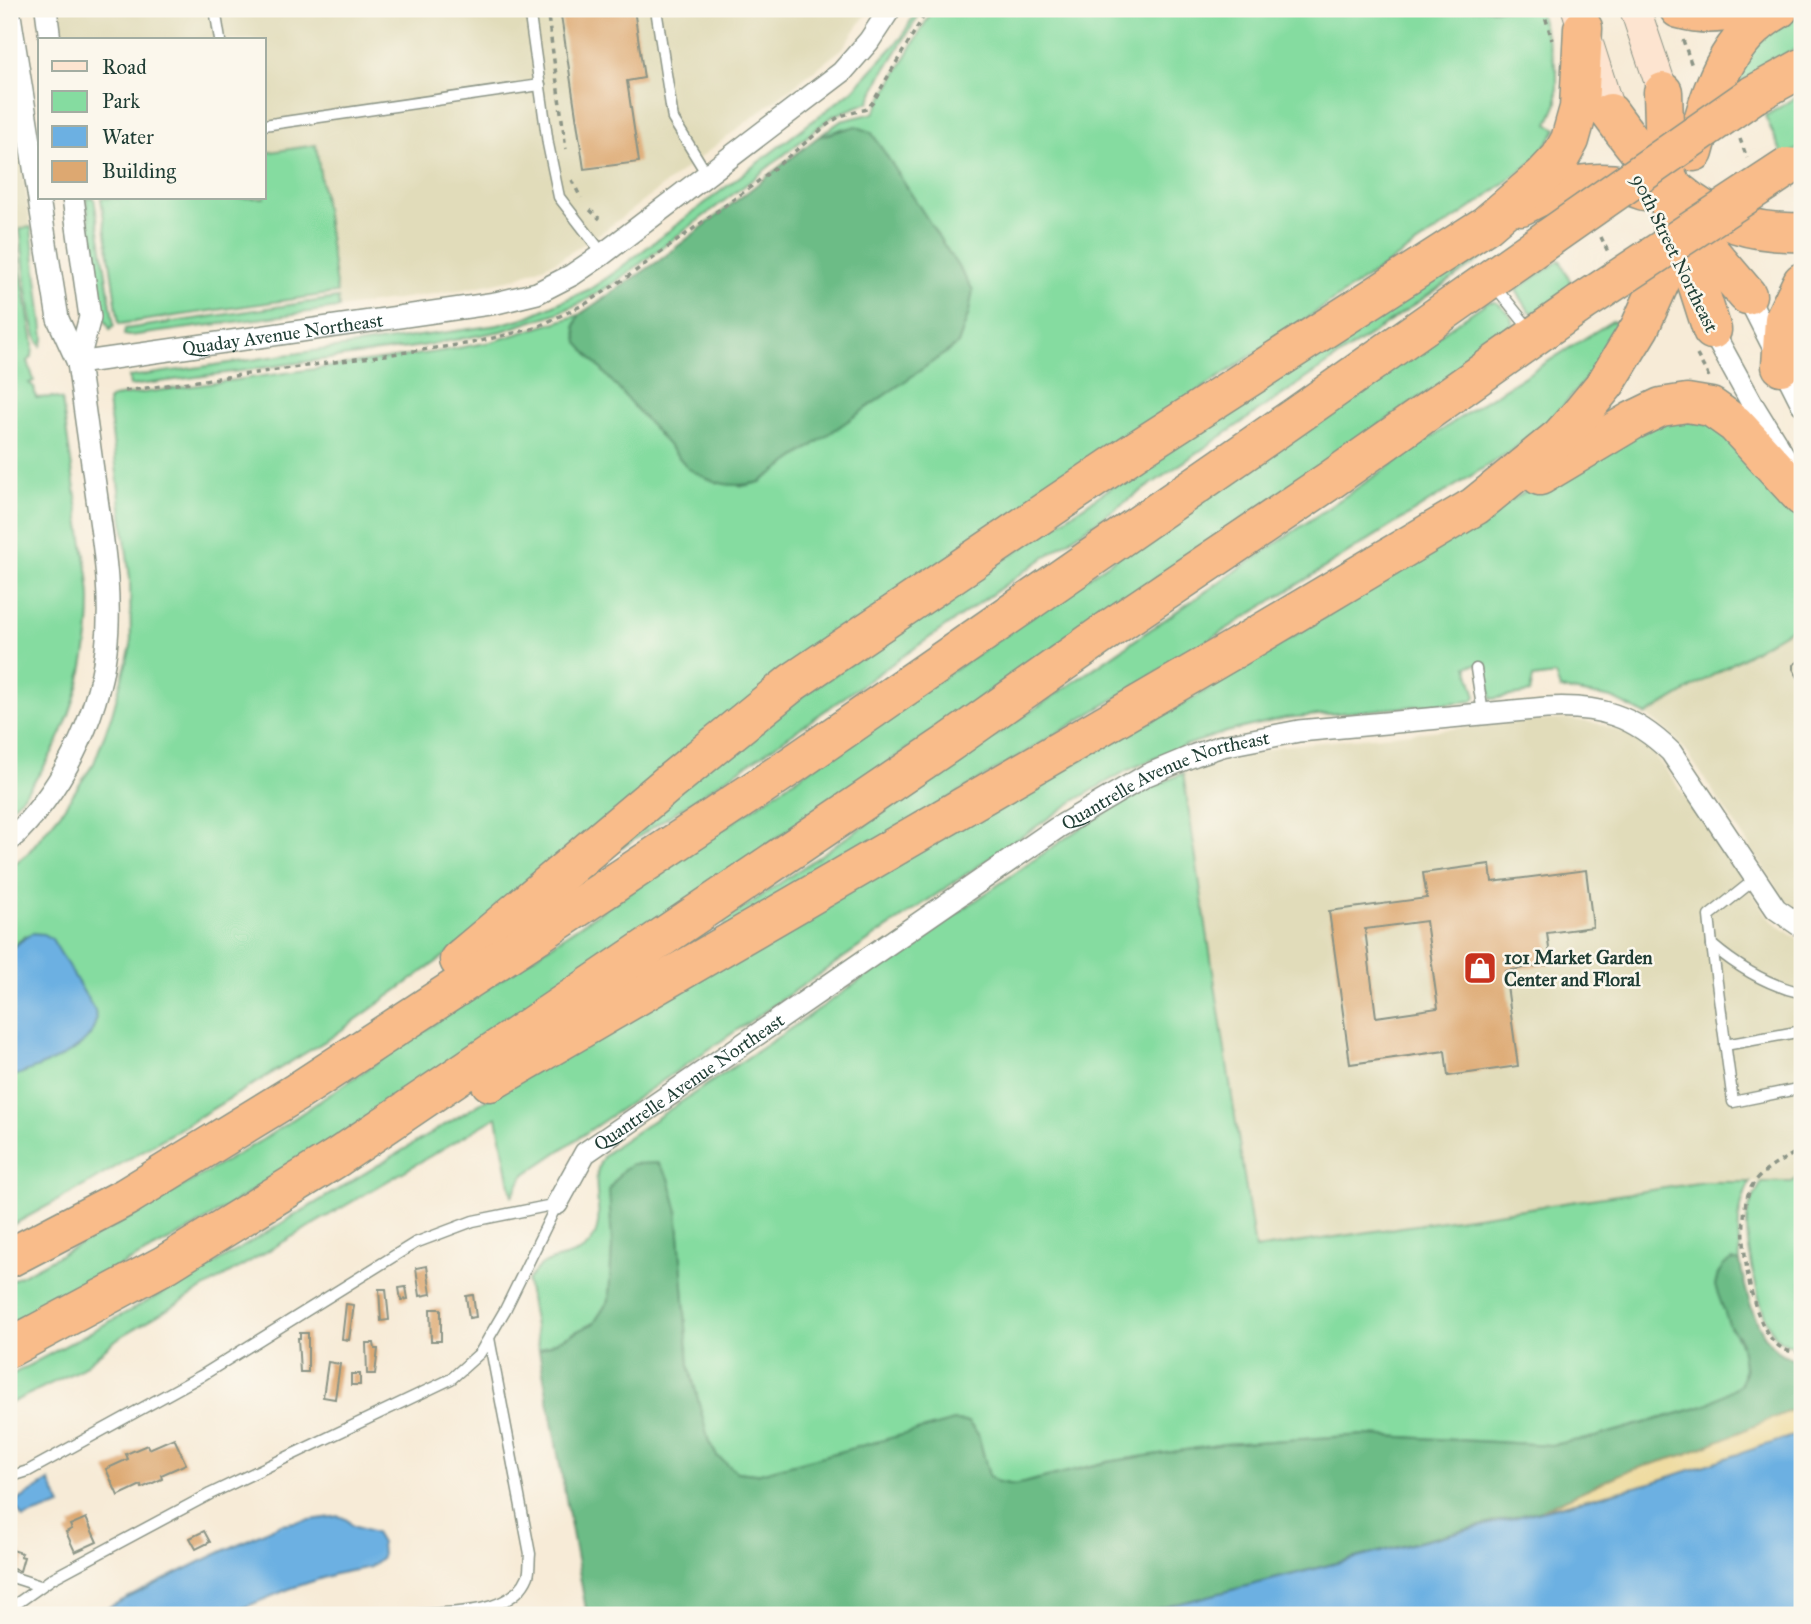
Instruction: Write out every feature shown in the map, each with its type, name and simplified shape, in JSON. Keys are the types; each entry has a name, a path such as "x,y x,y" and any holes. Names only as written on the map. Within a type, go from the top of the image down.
{"highway":[{"path":"1679,20 1739,9"},
{"path":"1475,506 1560,437 1592,400 1640,327 1720,71 1739,41 1761,19 1779,9"},
{"path":"1486,225 1542,177 1560,158 1570,140 1579,107 1580,18"},
{"path":"9,1258 126,1197 297,1092 785,770 1753,96 1802,68"},
{"path":"1663,92 1665,156 1680,202 1696,280 1712,330"},
{"path":"1610,113 1680,202 1747,295"},
{"path":"9,1348 166,1264 338,1157 949,743 1116,624 1332,478 1580,304 1795,164"},
{"path":"297,1092 488,937 670,782 793,682 1146,443 1486,225 1560,187 1596,183 1624,184 1680,202 1742,227 1775,233 1802,232"},
{"path":"1782,366 1784,319 1802,282"},
{"path":"338,1157 423,1121 1225,655 1475,506 1525,484 1632,421 1661,407 1687,403 1711,407 1735,424 1802,497"}],"main road":[{"path":"1635,9 1663,92"},
{"path":"1580,18 1610,113"}],"street":[{"path":"9,9 38,192"},
{"path":"46,9 50,38"},
{"name":"Quaday Avenue Northeast","path":"78,363 496,303 537,293 572,275 603,254 842,72 869,41 890,9"},
{"path":"9,841 48,797 81,738 97,695 106,649 108,599 104,548 78,363 58,319 39,200"},
{"path":"73,200 90,317 78,363"},
{"path":"1747,295 1802,404"},
{"name":"90th Street Northeast","path":"1712,330 1754,407 1802,485"},
{"name":"Quantrelle Avenue Northeast","path":"556,1204 585,1153 1057,828 1147,775 1195,755 1252,740 1299,731 1483,713 1576,706 1599,709 1638,725 1654,735 1671,752 1754,880 1776,909 1802,927"}],"lane":[{"path":"215,9 220,38"},
{"path":"529,9 548,144 559,197 603,254"},
{"path":"656,9 673,119 708,176"},
{"path":"266,125 540,86"},
{"path":"1490,280 1535,336"},
{"path":"1476,669 1483,713"},
{"path":"1754,880 1709,916 1733,1102 1802,1088"},
{"path":"1712,945 1736,966 1782,988 1802,993"},
{"path":"1725,1045 1802,1031"},
{"path":"9,1609 40,1586 210,1494 451,1379 480,1353 489,1338 556,1204"},
{"path":"9,1477 28,1471 201,1376 415,1243 473,1221 556,1204"},
{"path":"406,1615 482,1609 502,1603 514,1595 528,1576 530,1554 489,1338"},
{"path":"9,1576 40,1586"}],"path":[{"path":"547,9 568,158"},
{"path":"1679,20 1693,69"},
{"path":"570,172 581,198 600,219"},
{"path":"1597,228 1609,253"},
{"path":"1802,1149 1769,1168 1749,1190 1742,1219 1746,1262 1760,1320 1772,1339 1784,1350 1802,1352"}],"shaded area":[{"path":"60,9 870,9 842,49 604,231 557,261 513,279 339,308 316,146 266,153 266,38 64,38"},
{"path":"9,75 31,227 9,230"},
{"path":"1802,622 1802,914 1783,897 1688,754 1673,736 1646,715"},
{"path":"1568,719 1601,724 1629,735 1653,753 1708,827 1770,919 1802,940 1802,1175 1792,1182 1705,1182 1255,1249 1183,773 1282,746"}],"green space":[{"path":"917,9 923,9 881,76 869,102 833,116 617,281 581,303 502,331 422,346 130,386 129,377 498,325 527,317 590,289 853,90 902,37"},
{"path":"933,9 1538,9 1557,71 1557,103 1548,124 1557,129 1535,160 1481,201 979,539 496,919 332,1037 84,1186 9,1227 9,1078 64,1055 94,1027 25,936 9,950 9,868 28,853 61,812 94,763 112,714 131,646 130,579 108,401 113,397 491,342 579,315 575,326 740,487 760,482 958,343 969,312 844,128 818,137 841,121 874,113"},
{"path":"1791,9 1802,9 1802,45 1728,90 1735,58"},
{"path":"1802,94 1802,146 1784,158 1765,116"},
{"path":"856,126 872,133 973,290 958,344 760,482 731,485 707,478 689,469 578,343 575,326 579,315 660,260 818,137"},
{"path":"316,145 337,293 119,324 101,200 266,200 266,153"},
{"path":"86,200 94,200 114,325 110,329 103,316"},
{"path":"1562,204 1071,539 760,756 617,851 713,756 1509,219"},
{"path":"31,227 44,338 41,346 30,309 20,229"},
{"path":"9,230 14,230 33,343 32,357 28,361 34,381 29,383 34,387 36,398 53,397 62,400 90,601 85,657 69,714 44,766 28,790 9,810"},
{"path":"1560,260 1574,289 1534,313 1529,311 1516,290"},
{"path":"338,298 339,308 124,335 125,329"},
{"path":"1487,302 1496,302 1511,316 1512,326 1501,342 382,1109 195,1227 9,1324 9,1282 111,1228 262,1140 745,814"},
{"path":"1612,321 1620,324 1585,380 1557,413 1514,449 1126,692 728,931 723,922 1474,408"},
{"path":"1653,418 1712,423 1799,513 1802,518 1802,622 1646,715 1612,698 1560,689 1555,675 1533,678 1530,693 1491,699 1486,663 1467,666 1476,696 1473,701 1285,718 1226,732 1184,746 1126,771 1074,801 524,1175 512,1196 497,1117 117,1339 79,1370 9,1404 9,1376 196,1275 564,1053 898,860 1192,699 1528,490"},
{"path":"1183,773 1255,1249 1705,1182 1750,1182 1740,1212 1740,1262 1732,1260 1730,1327 1743,1354 1741,1384 1704,1406 1595,1437 1551,1445 1365,1435 1224,1444 1107,1462 1015,1485 998,1482 989,1476 978,1434 756,1474 736,1472 717,1456 709,1442 689,1365 677,1208 612,1246 609,1300 594,1323 539,1350 527,1281 542,1265 582,1250 593,1239 598,1220 598,1168 607,1153 1070,835 1131,797"},
{"path":"658,1163 669,1178 677,1208 689,1365 709,1442 717,1456 737,1472 756,1474 954,1421 968,1422 978,1434 989,1476 998,1482 1015,1485 1107,1462 1224,1444 1365,1435 1551,1445 1595,1437 1704,1406 1741,1384 1745,1372 1740,1339 1730,1327 1715,1286 1718,1274 1724,1265 1732,1260 1740,1262 1751,1307 1766,1337 1776,1349 1788,1356 1802,1359 1802,1406 1687,1454 1625,1472 1541,1510 1134,1615 587,1615 539,1350 594,1323 609,1300 612,1246 609,1189 623,1170 632,1164"},
{"path":"1802,1175 1802,1349 1780,1340 1768,1324 1754,1274 1747,1223 1748,1212 1762,1182 1792,1182"}],"sand":[{"path":"1802,1406 1802,1433 1651,1483 1541,1510 1625,1472 1687,1454"}],"water":[{"path":"32,933 43,934 52,939 95,1011 95,1025 89,1037 78,1047 50,1063 9,1078 9,950"},
{"path":"1802,1433 1802,1615 1134,1615 1651,1483"},
{"path":"49,1481 61,1505 23,1518 15,1506 16,1502"},
{"path":"339,1516 353,1526 375,1533 381,1543 382,1557 370,1567 335,1574 289,1589 226,1615 93,1615 281,1524"}],"building":[{"path":"560,9 634,9 644,78 627,81 639,162 584,169"},
{"path":"1802,659 1802,684 1793,665"},
{"name":"101 Market Garden Center and Floral","path":"1490,864 1492,882 1586,870 1593,927 1547,933 1551,964 1505,971 1518,1066 1448,1076 1445,1051 1350,1064 1329,911 1427,898 1423,873","holes":["1426,921 1438,1008 1376,1017 1365,929"]},
{"path":"427,1266 431,1294 420,1296 416,1268"},
{"path":"406,1287 408,1299 401,1300 399,1288"},
{"path":"379,1289 386,1289 389,1320 381,1321"},
{"path":"473,1295 476,1317 469,1318 466,1296"},
{"path":"346,1304 354,1305 349,1340 342,1339"},
{"path":"430,1309 441,1309 441,1341 431,1341"},
{"path":"300,1333 308,1333 308,1372 300,1372"},
{"path":"366,1343 374,1343 375,1349 378,1349 375,1374 367,1374"},
{"path":"328,1362 340,1364 335,1399 323,1397"},
{"path":"351,1374 360,1374 360,1385 351,1385"},
{"path":"174,1438 186,1464 161,1475 162,1479 118,1496 106,1469 128,1459 126,1454 147,1445 149,1449"},
{"path":"86,1518 97,1542 75,1552 66,1532 72,1529 70,1525"},
{"path":"204,1531 210,1542 196,1549 190,1538"},
{"path":"9,1549 22,1553 20,1556 24,1557 20,1571 9,1568"}],"place":[{"name":"101 Market Garden Center and Floral","path":"1480,968"}]}
